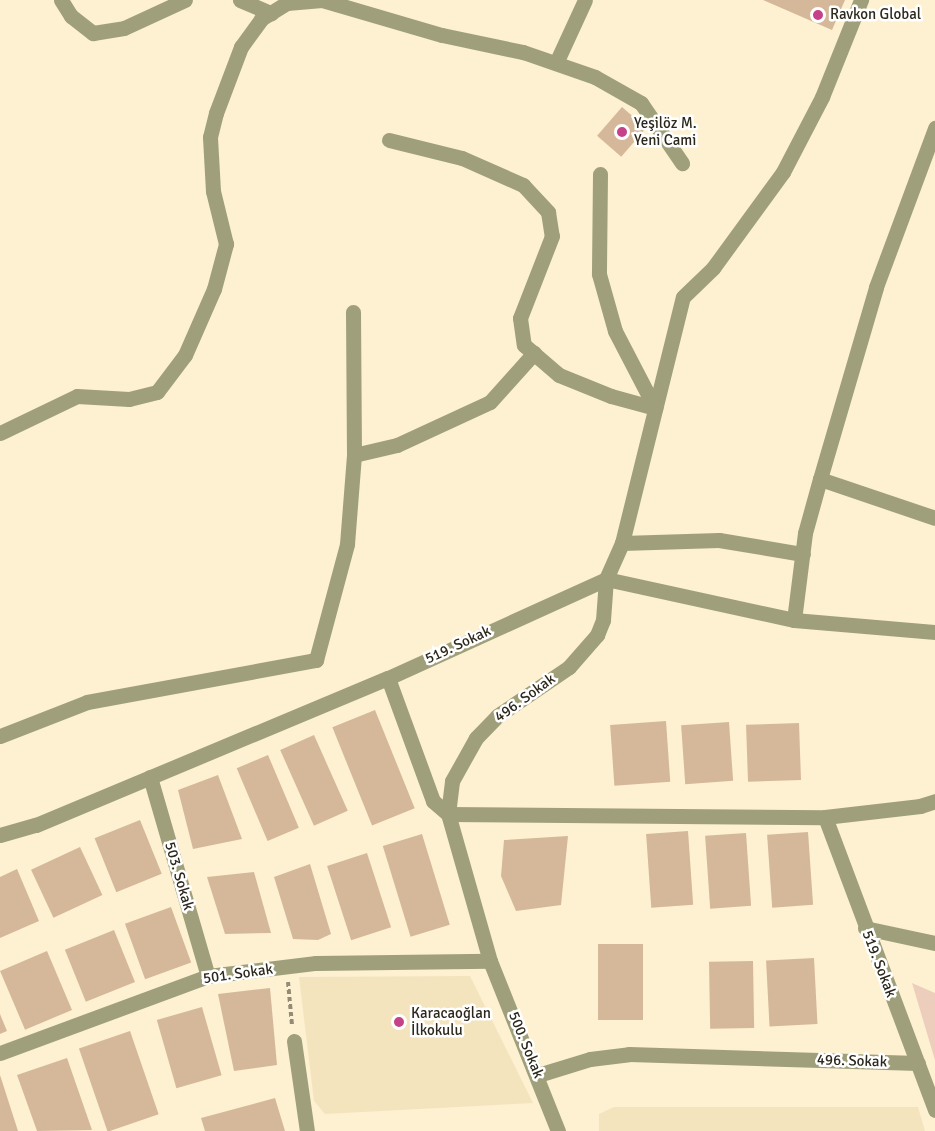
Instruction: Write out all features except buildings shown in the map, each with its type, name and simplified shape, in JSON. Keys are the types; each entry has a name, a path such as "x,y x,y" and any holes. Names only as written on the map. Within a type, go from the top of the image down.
{"street":[{"path":"61,0 71,16 93,33 124,28 185,0"},
{"path":"240,0 271,13"},
{"path":"0,433 77,396 129,399 157,392 185,355 214,289 226,244 213,191 210,137 216,113 241,47 261,19 287,3 322,0 556,63 596,76 640,103 682,164"},
{"path":"556,63 585,0"},
{"name":"496. Sokak","path":"490,961 448,814 452,781 476,738 497,716 569,667 593,642 603,620 606,579 622,543 683,297 713,268 783,171 822,97 861,0"},
{"path":"794,620 802,555 820,479 876,287 935,128"},
{"path":"389,140 462,158 523,185 548,212 552,236 520,318 524,345 559,375 611,396 655,408"},
{"path":"600,174 599,274 615,331 655,408"},
{"path":"0,736 87,702 316,660 347,544 354,455 352,312"},
{"path":"354,455 397,445 490,402 534,353"},
{"path":"820,479 935,518"},
{"path":"622,543 719,540 802,555"},
{"path":"606,579 794,620 935,632"},
{"name":"519. Sokak","path":"0,835 36,825 388,678 606,579"},
{"path":"388,678 433,801 448,814 825,817 920,806 935,801"},
{"name":"503. Sokak","path":"150,777 208,976"},
{"name":"519. Sokak","path":"825,817 935,1110"},
{"path":"866,928 935,943"},
{"name":"501. Sokak","path":"0,1053 208,976 316,963 490,961"},
{"name":"500. Sokak","path":"490,961 538,1075 558,1131"},
{"path":"294,1041 307,1131"},
{"name":"496. Sokak","path":"538,1075 590,1059 629,1054 918,1063"}],"path":[{"path":"287,968 294,1041"}],"shaded area":[{"name":"Karacaoğlan İlkokulu","path":"470,976 533,1103 325,1114 314,1101 299,977"},
{"path":"912,983 935,993 935,1060"},
{"path":"614,1107 918,1107 925,1131 599,1131 599,1114"}],"place":[{"name":"Ravkon Global","path":"818,15"},
{"name":"Yeşilöz M. Yeni Cami","path":"622,132"},
{"name":"Karacaoğlan İlkokulu","path":"399,1022"}]}
